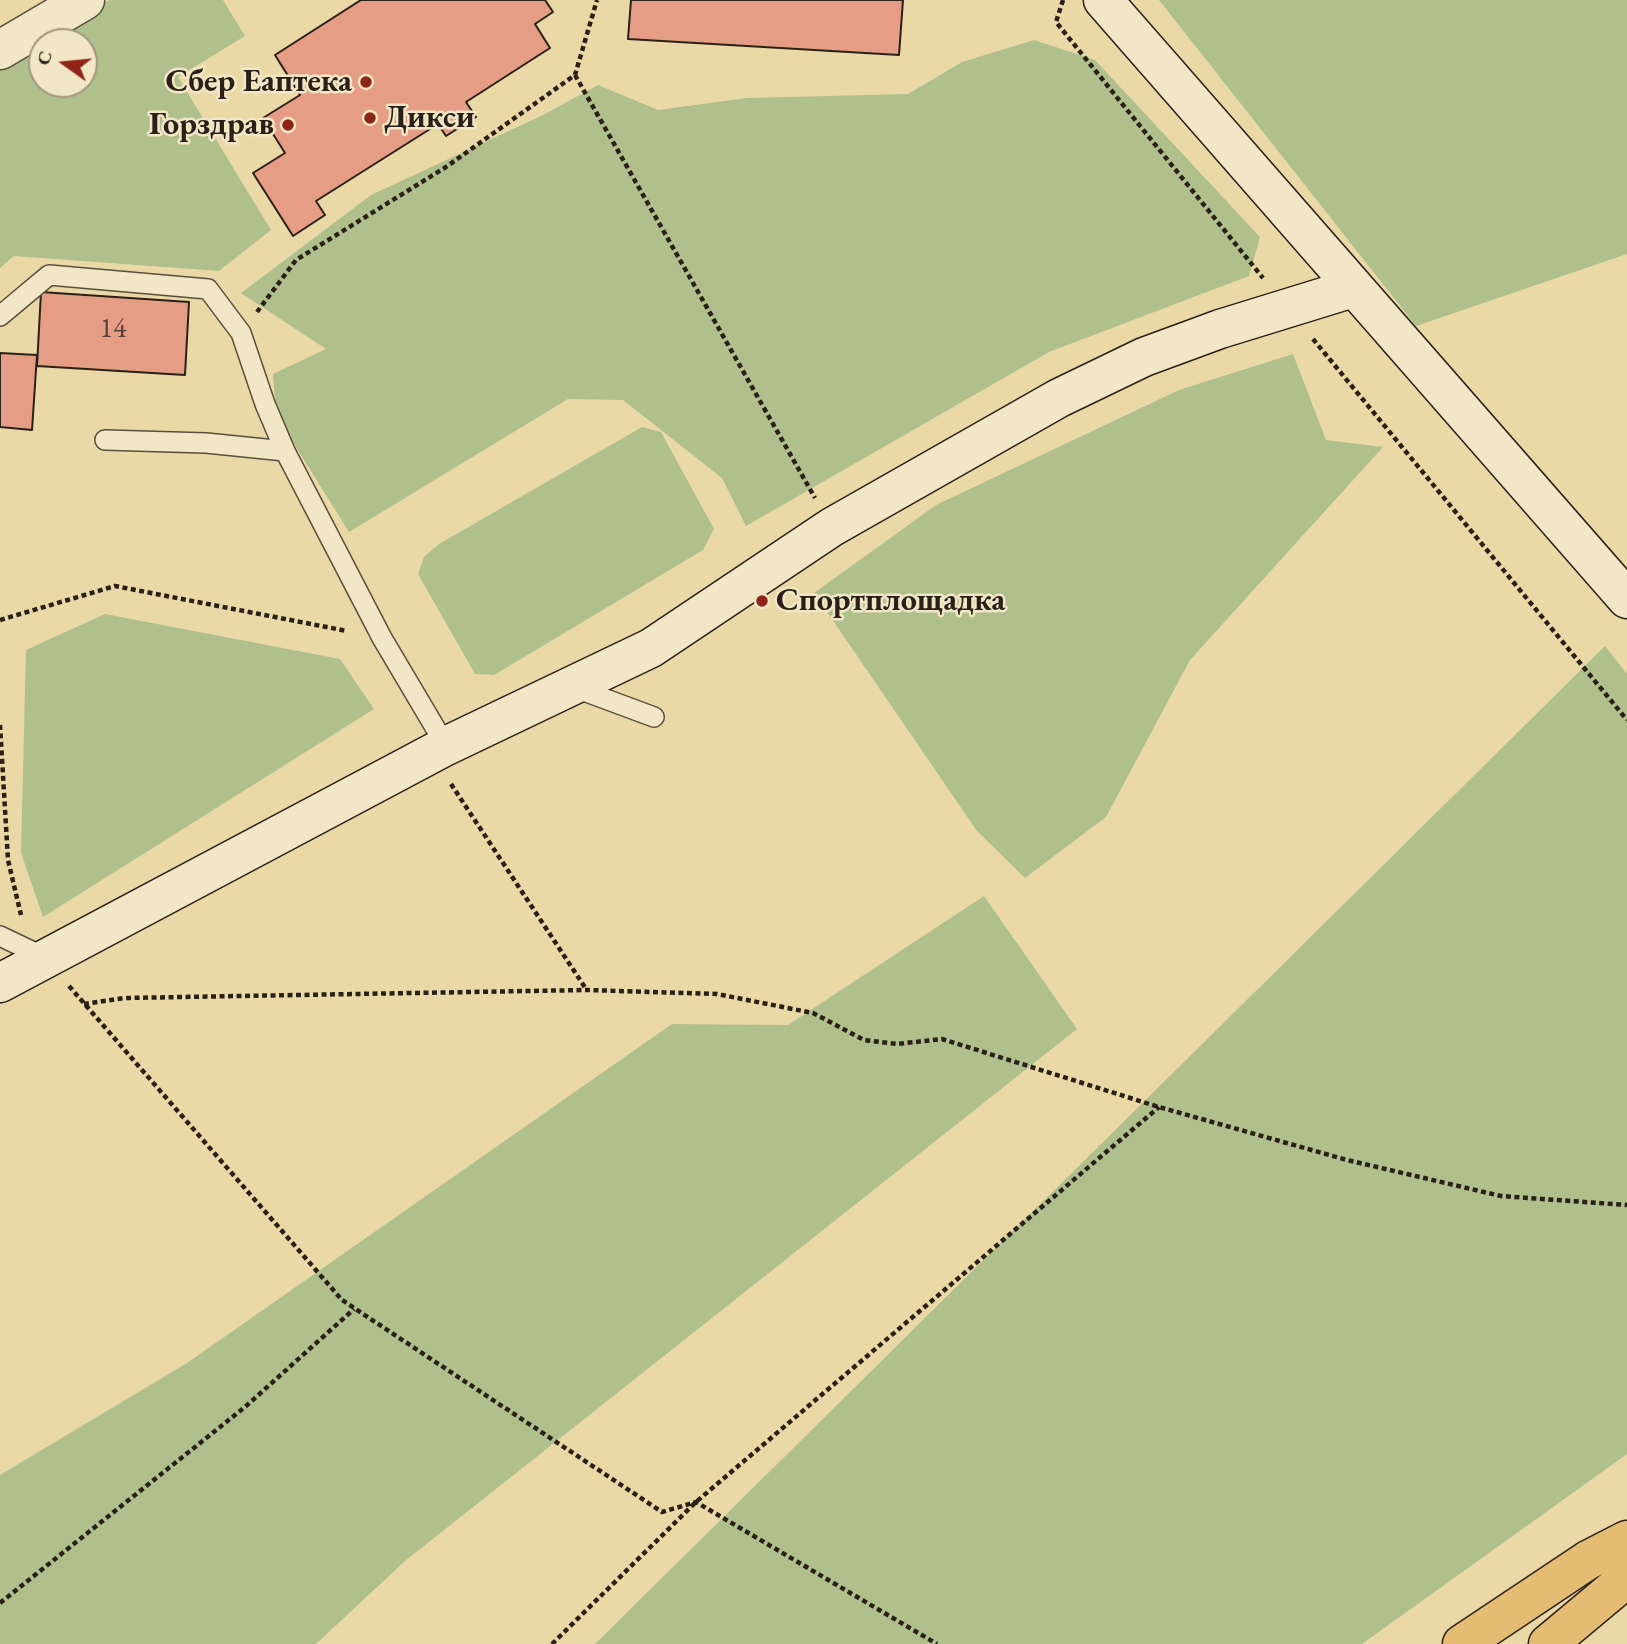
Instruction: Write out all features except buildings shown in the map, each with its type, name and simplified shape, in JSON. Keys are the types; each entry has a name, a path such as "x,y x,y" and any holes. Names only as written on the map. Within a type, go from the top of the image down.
{"main road":[{"path":"1462,1644 1588,1560 1627,1540"},
{"path":"1548,1644 1627,1578"}],"street":[{"path":"0,50 85,0"},
{"path":"1102,0 1627,599"},
{"path":"0,983 446,746 651,648 832,527 1059,398 1144,357 1220,329 1353,288"}],"lane":[{"path":"0,316 49,275 208,289 241,333 265,404 285,451 382,638 446,746"},
{"path":"106,440 206,443 285,451"},
{"path":"572,687 654,717"},
{"path":"0,936 46,958"}],"path":[{"path":"241,333 296,260 446,167 575,75 597,0"},
{"path":"1063,0 1056,22 1287,308 1627,720"},
{"path":"575,75 832,527"},
{"path":"0,620 115,586 382,638"},
{"path":"0,725 8,860 22,921 46,958 84,1004 342,1300 662,1512 695,1502 937,1644"},
{"path":"446,746 451,787 587,990"},
{"path":"84,1004 124,998 587,990 717,994 813,1013 864,1040 898,1044 942,1039 1159,1107 1347,1160 1501,1196 1627,1205"},
{"path":"552,1644 695,1502 1159,1107"},
{"path":"0,1603 245,1407 354,1309"}],"green space":[{"path":"109,0 223,0 245,36 178,77 271,230 219,271 14,256 0,268 0,66 28,49 28,98 98,98 98,28 63,28"},
{"path":"1159,0 1627,0 1627,254 1416,326"},
{"path":"1034,40 1095,60 1260,237 1249,276 1049,352 746,526 722,478 623,400 568,399 349,532 276,415 273,374 326,349 241,293 371,195 543,115 598,85 658,110 747,98 908,94 962,62"},
{"path":"1293,354 1326,440 1383,447 1190,660 1106,817 1025,878 977,831 814,593 936,505 1179,390"},
{"path":"642,427 661,432 714,529 703,550 494,675 475,674 418,574 424,557 439,544"},
{"path":"105,614 340,659 374,709 43,917 21,853 26,650"},
{"path":"1605,646 1627,674 1627,1454 1362,1644 595,1644"},
{"path":"984,896 1077,1029 405,1561 316,1644 0,1644 0,1475 187,1363 672,1024 788,1025"}],"place":[{"name":"Сбер Еаптека","path":"366,82"},
{"name":"Дикси","path":"370,118"},
{"name":"Горздрав","path":"288,125"},
{"name":"Спортплощадка","path":"762,601"}]}
